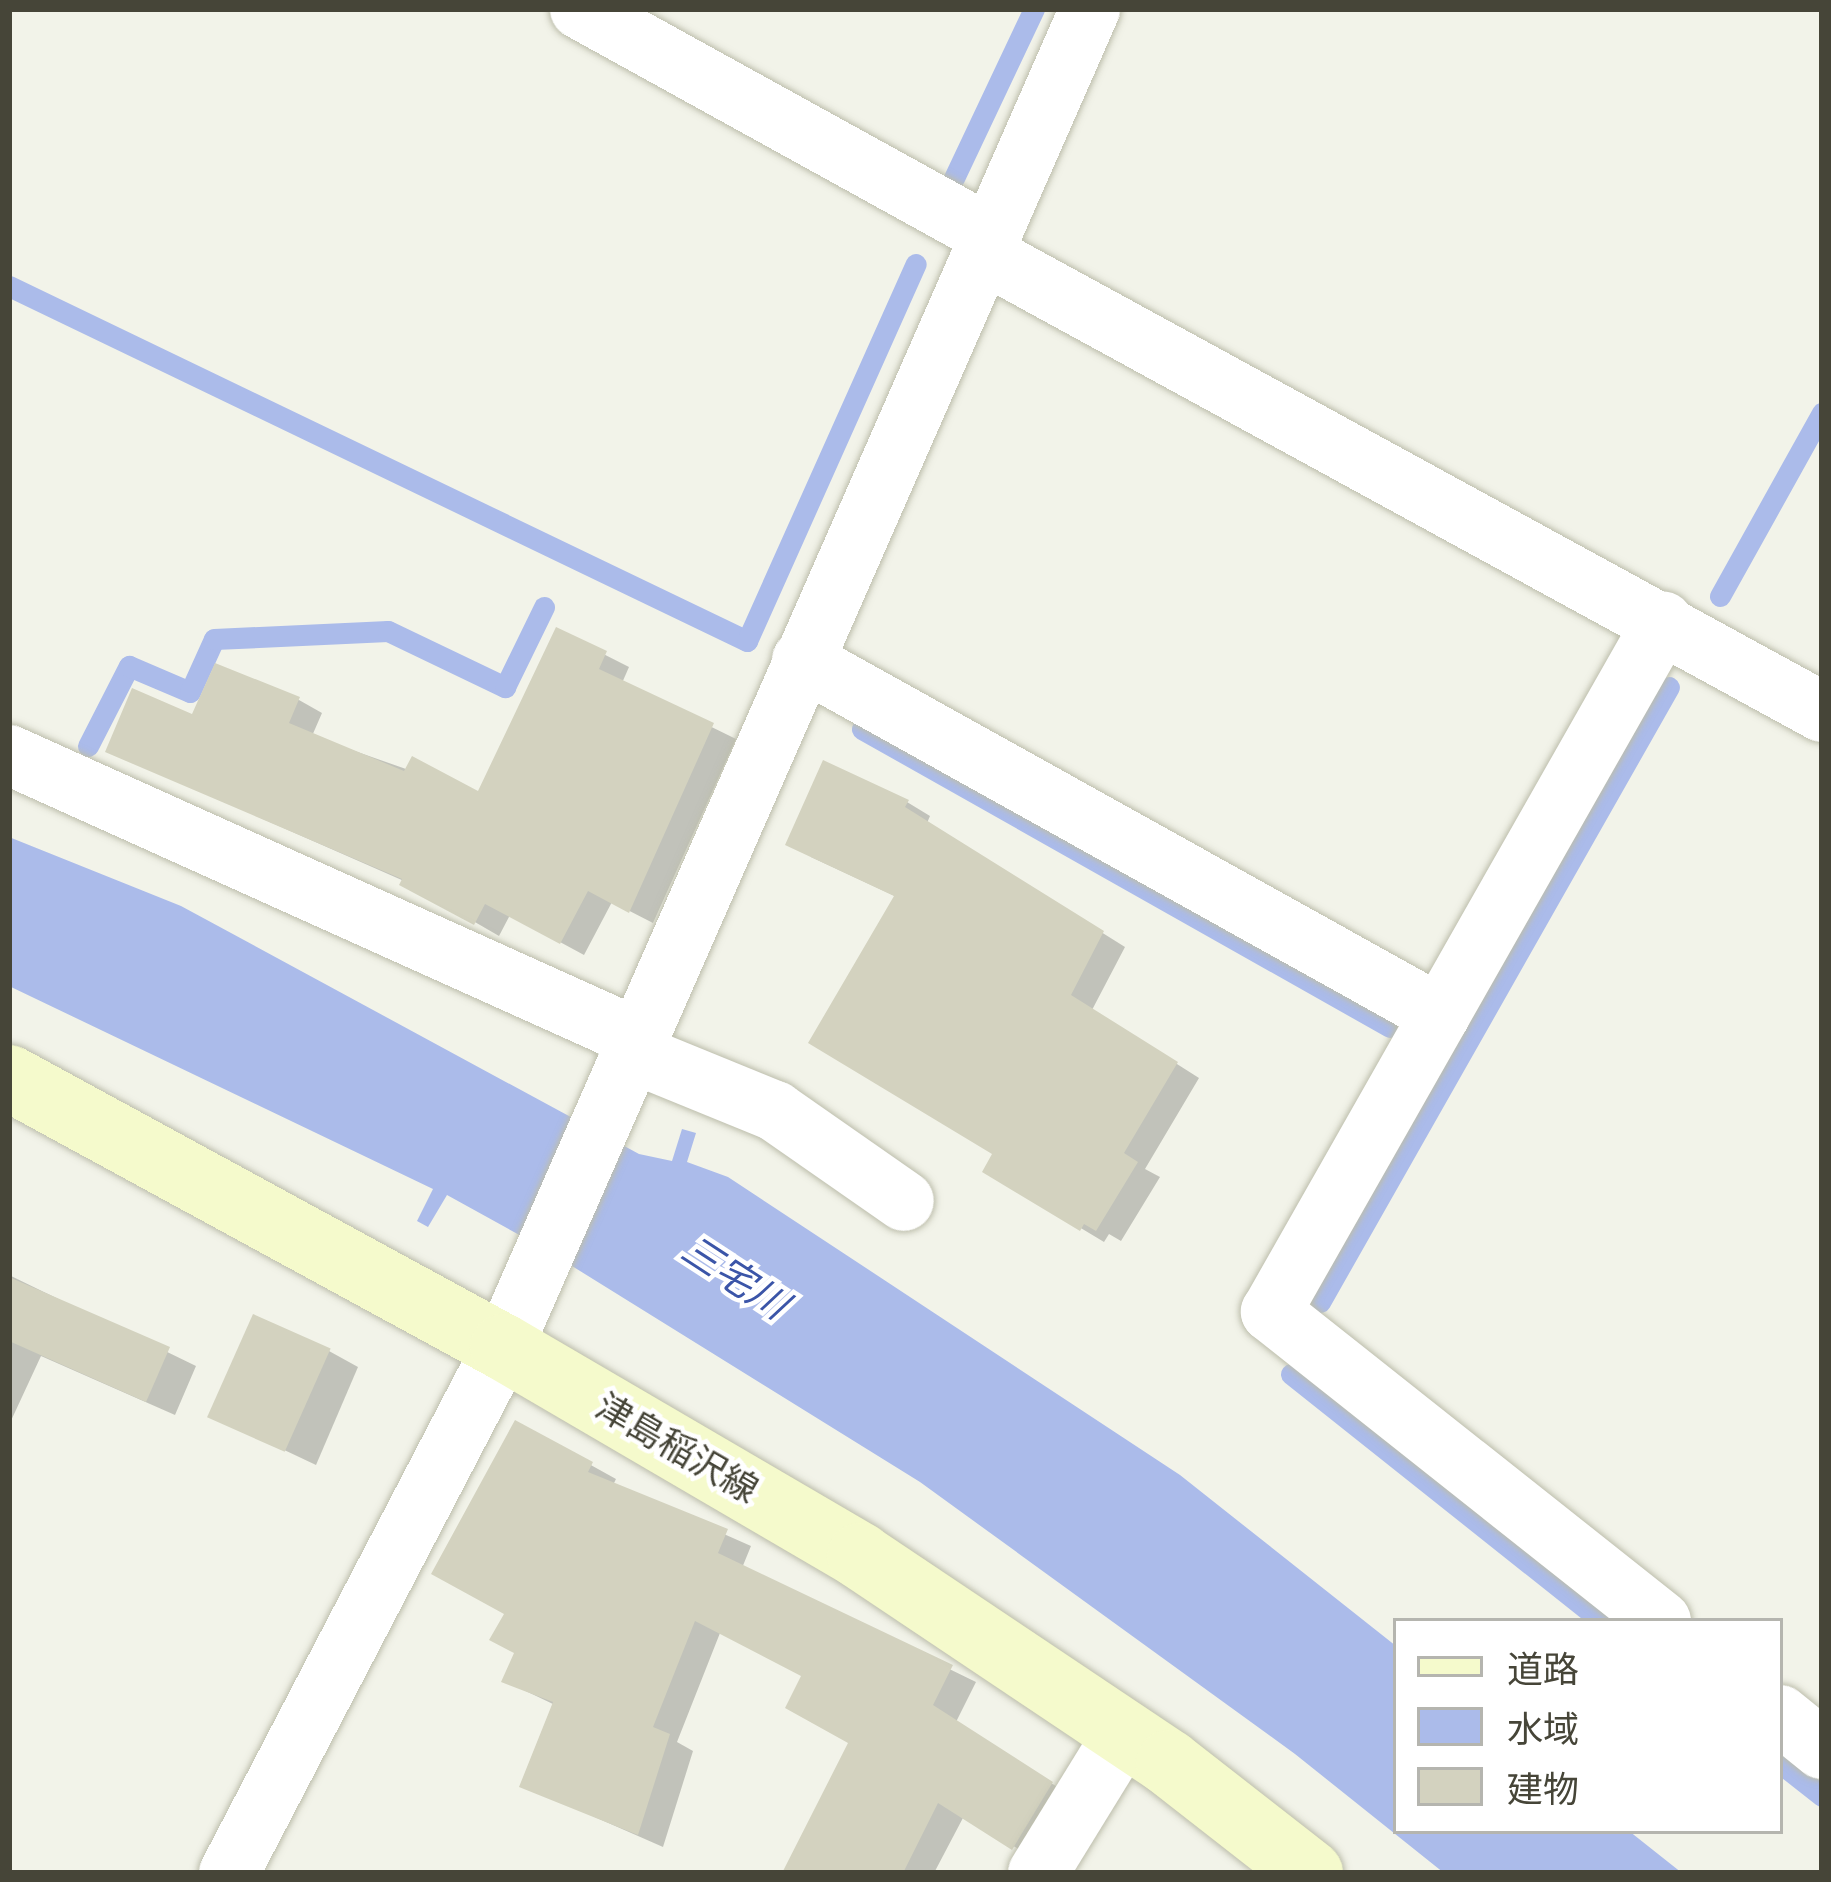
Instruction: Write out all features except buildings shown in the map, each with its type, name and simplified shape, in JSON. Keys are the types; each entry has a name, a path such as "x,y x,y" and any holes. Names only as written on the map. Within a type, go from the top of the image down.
{"main road":[{"name":"津島稲沢線","path":"9,1078 503,1347 860,1556 1124,1733 1310,1873"}],"street":[{"path":"580,9 986,244 1822,712"},
{"path":"229,1873 503,1347 629,1049 1090,9"},
{"path":"1657,1618 1271,1312 1663,622"},
{"path":"802,660 1440,1015"},
{"path":"9,755 629,1049 775,1111 904,1201"},
{"path":"1783,1717 1822,1749"},
{"path":"1038,1873 1124,1733"}],"water":[{"name":"三宅川","path":"9,837 181,906 639,1154 672,1161 682,1129 696,1133 687,1162 728,1177 1180,1475 1393,1644 1393,1832 1295,1754 920,1482 543,1248 447,1195 428,1227 417,1221 433,1189 9,986"},
{"path":"1395,1834 1633,1834 1682,1873 1444,1873"}],"waterway":[{"path":"954,178 1034,9"},
{"path":"9,286 747,641 916,264"},
{"path":"1720,596 1822,413"},
{"path":"88,746 129,666 190,692 214,639 388,631 505,687 544,607"},
{"path":"1320,1302 1669,687"},
{"path":"862,729 1390,1027"},
{"path":"1291,1374 1598,1618"},
{"path":"1783,1765 1822,1796"}]}
